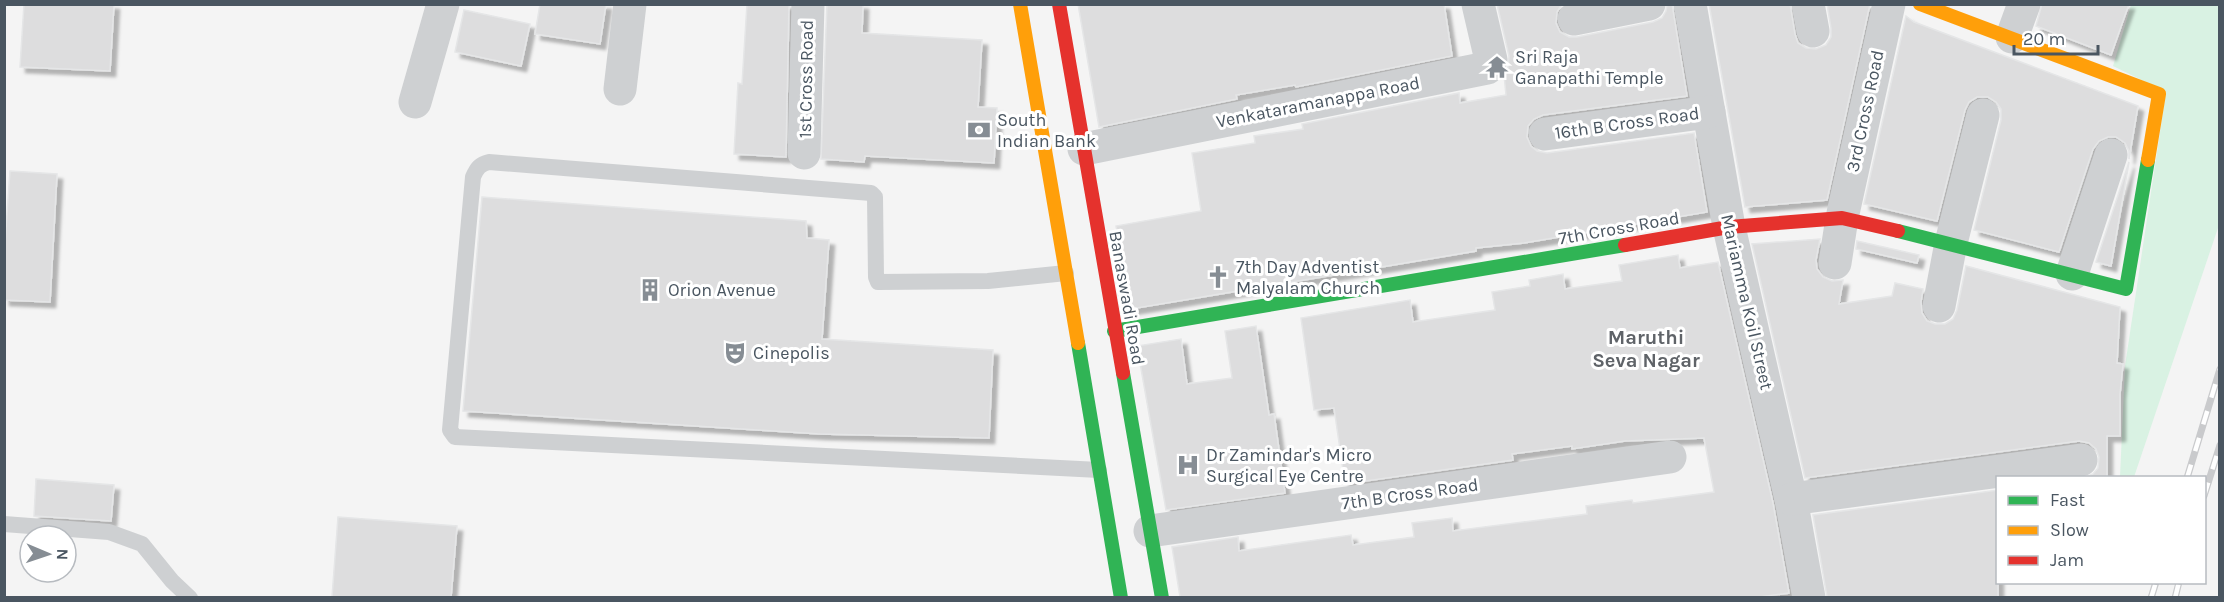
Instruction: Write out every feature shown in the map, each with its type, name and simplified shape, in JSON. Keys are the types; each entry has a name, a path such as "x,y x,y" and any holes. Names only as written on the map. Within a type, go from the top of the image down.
{"street":[{"path":"415,102 443,4"},
{"path":"620,89 630,4"},
{"name":"1st Cross Road","path":"804,153 808,4"},
{"path":"1020,4 1121,597"},
{"name":"Banaswadi Road","path":"1059,4 1114,332 1162,597"},
{"name":"Venkataramanappa Road","path":"1084,150 1487,68 1491,60 1478,4"},
{"path":"1574,19 1649,4"},
{"name":"Mariamma Koil Street","path":"1690,4 1729,227 1791,498 1809,597"},
{"name":"3rd Cross Road","path":"1835,263 1842,218 1889,4"},
{"path":"1920,4 2012,37 2024,4"},
{"name":"7th Cross Road","path":"1114,332 1729,227 1842,218 1951,243 2126,288 2159,94 2012,37"},
{"name":"16th B Cross Road","path":"1545,134 1709,112"},
{"path":"1939,306 1951,243 1983,115"},
{"path":"2072,274 2111,155"},
{"name":"7th B Cross Road","path":"1150,531 1670,457"},
{"path":"1791,498 2081,460"}],"lane":[{"path":"1066,273 988,281 879,282 876,277 875,197 871,193 489,162 477,168 473,177 450,430 455,437 1099,470"},
{"path":"4,524 109,532 142,544 171,581 190,597"}],"green space":[{"path":"2131,5 2219,5 2219,225 2134,476 2120,476 2125,366 2166,92 2113,66"}],"building":[{"path":"24,4 114,4 110,71 20,67"},
{"path":"540,4 606,4 600,44 535,34"},
{"path":"747,4 789,4 786,157 734,154 738,83 742,84"},
{"path":"827,4 863,4 862,33 982,40 978,107 997,108 994,163 865,156 864,162 821,159"},
{"path":"1078,4 1444,4 1452,56 1296,87 1295,85 1236,95 1237,99 1099,127"},
{"path":"1497,4 1562,4 1557,12 1556,23 1560,32 1569,37 1577,37 1653,22 1662,18 1667,4 1672,4 1687,96 1543,115 1534,119 1528,126 1527,137 1531,146 1537,151 1547,153 1694,133 1707,212 1524,243 1476,248 1476,251 1131,309 1116,226 1201,211 1192,153 1255,143 1254,136 1303,129 1302,124 1459,93 1460,103 1506,95 1504,75 1508,68 1509,56"},
{"path":"1709,4 1790,4 1798,43 1806,48 1816,49 1826,45 1831,37 1827,4 1870,4 1827,200 1745,207"},
{"path":"2042,4 2129,4 2111,55 2036,26"},
{"path":"464,10 530,24 521,66 455,52"},
{"path":"1906,16 1914,22 2138,106 2129,159 2129,151 2125,143 2116,137 2108,137 2099,141 2093,149 2059,252 1974,230 2001,120 2001,109 1988,97 1977,97 1969,102 1965,110 1937,221 1864,204"},
{"path":"2129,162 2111,266 2096,262"},
{"path":"10,171 57,174 50,302 4,300 4,257"},
{"name":"Orion Avenue","path":"482,197 806,221 807,238 829,240 822,339 993,350 989,438 820,434 463,411"},
{"path":"1820,239 1816,260 1817,269 1823,277 1832,281 1843,280 1839,304 1892,296 1895,283 1923,289 1922,313 1927,321 1935,324 1945,324 1953,319 1966,266 2120,307 2117,363 2123,364 2120,436 2107,436 2107,476 2088,476 2098,468 2099,457 2096,449 2089,443 2079,441 1805,478 1752,244"},
{"path":"1857,241 1919,255 1917,263 1856,249"},
{"path":"1678,255 1680,268 1718,262 1773,503 1789,593 1760,597 1180,597 1172,547 1238,537 1239,551 1351,535 1353,545 1414,537 1412,523 1452,518 1453,531 1587,514 1586,506 1632,500 1633,503 1714,492 1704,438 1625,441 1572,449 1572,446 1512,454 1513,460 1345,484 1334,408 1314,410 1301,318 1410,300 1413,322 1495,310 1492,292 1530,286 1529,280 1563,274 1565,289 1622,281 1619,265"},
{"path":"1256,326 1269,415 1274,414 1285,493 1166,510 1137,346 1181,339 1187,384 1232,378 1225,331"},
{"path":"36,479 114,485 111,521 34,516"},
{"path":"1996,490 1998,597 1827,597 1813,515"},
{"path":"338,517 457,526 451,597 332,597"}],"railway":[{"path":"2188,476 2220,369"},
{"path":"2206,490 2220,445"},
{"path":"2151,598 2155,584"},
{"path":"2175,598 2178,584"}],"traffic: fast":[{"path":"1898,231 2126,289 2148,160"},
{"path":"1114,331 1625,245"},
{"path":"1078,343 1121,598"},
{"path":"1123,373 1162,598"}],"traffic: slow":[{"path":"1020,4 1078,343"},
{"path":"1920,4 2159,94 2148,160"}],"traffic: jam":[{"path":"1059,4 1123,373"},
{"path":"1625,245 1729,227 1842,218 1898,231"}],"place":[{"name":"Sri Raja Ganapathi Temple","path":"1497,67"},
{"name":"South Indian Bank","path":"979,130"},
{"name":"7th Day Adventist Malyalam Church","path":"1218,277"},
{"name":"Orion Avenue","path":"650,290"},
{"name":"Cinepolis","path":"735,353"},
{"name":"Dr Zamindar's Micro Surgical Eye Centre","path":"1188,465"}],"district":[{"name":"Maruthi Seva Nagar","path":"1646,348"}]}
